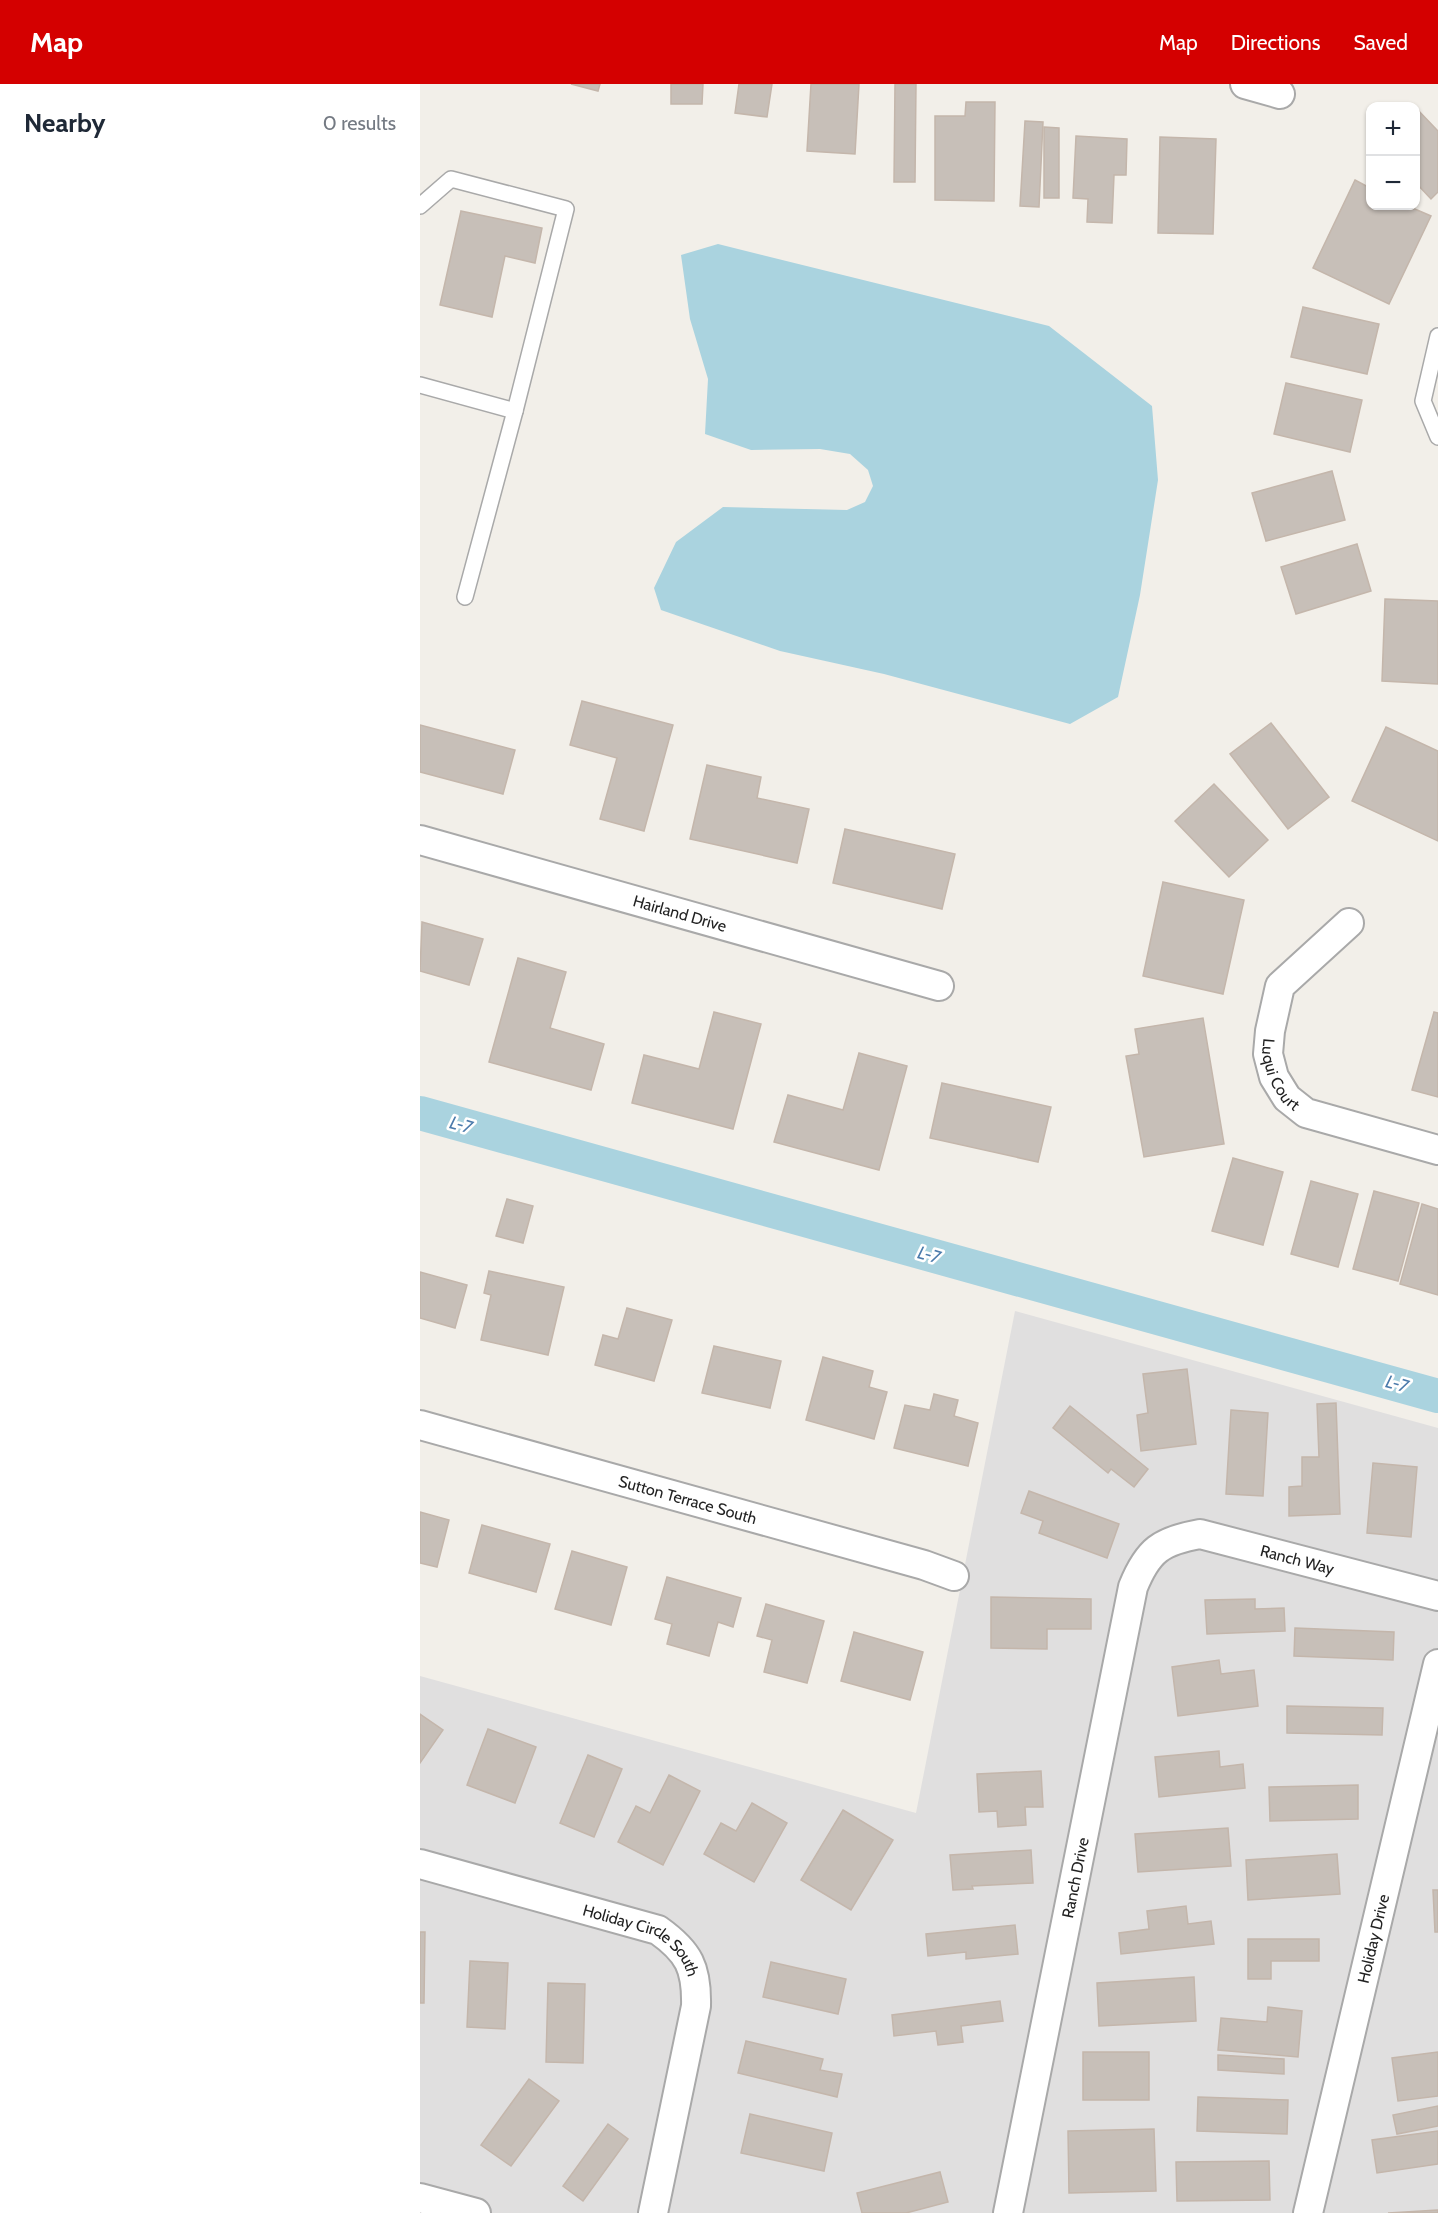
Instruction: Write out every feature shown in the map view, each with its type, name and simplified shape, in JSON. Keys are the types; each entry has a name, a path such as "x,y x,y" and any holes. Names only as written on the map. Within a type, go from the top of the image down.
{"street":[{"path":"1245,84 1280,94"},
{"name":"Hairland Drive","path":"420,840 939,986"},
{"name":"Luqui Court","path":"1349,923 1280,986 1270,1030 1268,1054 1275,1077 1287,1098 1306,1113 1438,1150"},
{"name":"Sutton Terrace South","path":"420,1425 924,1565 954,1576"},
{"name":"Ranch Way","path":"1157,1548 1178,1538 1200,1534 1438,1596"},
{"name":"Ranch Drive","path":"1008,2213 1133,1587 1142,1565 1157,1548"},
{"name":"Holiday Drive","path":"1308,2213 1438,1664"},
{"name":"Holiday Circle South","path":"420,1864 658,1930 677,1943 690,1962 697,1983 696,2006 653,2213"},
{"path":"420,2198 476,2213"}],"lane":[{"path":"420,206 451,179 566,209 465,597"},
{"path":"1438,336 1423,401 1438,437"},
{"path":"420,386 515,411"}],"shaded area":[{"path":"1015,1311 1438,1428 1438,2213 420,2213 420,1676 916,1813"}],"water":[{"path":"718,244 1049,326 1152,406 1158,480 1140,595 1118,697 1070,724 884,674 780,651 661,610 654,588 676,542 723,507 847,510 865,502 873,486 868,470 850,454 820,449 751,450 705,434 708,379 690,319 681,255"}],"building":[{"path":"571,84 600,84 598,91"},
{"path":"671,84 703,84 702,104 671,104"},
{"path":"739,84 772,84 767,117 735,113"},
{"path":"811,84 859,84 855,154 807,151"},
{"path":"895,84 916,84 915,182 894,182"},
{"path":"966,102 995,102 994,201 935,200 935,116 965,116"},
{"path":"1420,112 1438,131 1438,192 1431,199 1420,187"},
{"path":"1025,121 1043,122 1039,207 1020,206"},
{"path":"1044,127 1059,128 1059,198 1044,198"},
{"path":"1076,136 1127,139 1126,175 1114,175 1112,223 1087,222 1088,199 1073,198"},
{"path":"1160,137 1216,139 1213,234 1158,233"},
{"path":"1355,180 1366,186 1366,210 1417,210 1431,216 1389,304 1313,268"},
{"path":"461,211 542,228 535,263 505,256 492,317 440,305"},
{"path":"1303,307 1379,324 1367,374 1291,357"},
{"path":"1286,383 1362,400 1350,452 1274,434"},
{"path":"1332,471 1345,520 1266,541 1252,493"},
{"path":"1357,544 1371,591 1296,614 1281,567"},
{"path":"1385,599 1438,601 1438,684 1382,681"},
{"path":"582,701 673,725 644,831 600,819 617,758 570,745"},
{"path":"1271,723 1329,797 1288,829 1230,754"},
{"path":"420,725 515,750 503,794 420,772"},
{"path":"1386,727 1438,751 1438,841 1352,801"},
{"path":"707,765 761,777 757,798 809,809 797,863 690,839"},
{"path":"1214,784 1268,840 1229,877 1175,821"},
{"path":"845,829 955,854 942,909 833,883"},
{"path":"1163,882 1244,900 1223,994 1143,976"},
{"path":"422,922 483,939 469,985 420,971"},
{"path":"518,958 566,972 550,1028 604,1044 591,1090 489,1062"},
{"path":"714,1012 761,1024 733,1129 632,1103 644,1055 699,1069"},
{"path":"1434,1012 1438,1013 1438,1097 1412,1090"},
{"path":"1203,1018 1224,1144 1144,1157 1126,1056 1139,1054 1135,1029"},
{"path":"859,1053 907,1066 879,1170 774,1142 788,1095 843,1110"},
{"path":"942,1083 1051,1107 1038,1162 930,1138"},
{"path":"1233,1158 1283,1172 1263,1245 1212,1231"},
{"path":"1311,1181 1358,1194 1338,1267 1291,1254"},
{"path":"1374,1191 1419,1203 1398,1281 1353,1269"},
{"path":"507,1199 533,1206 523,1243 496,1236"},
{"path":"1422,1204 1438,1209 1438,1295 1400,1284"},
{"path":"489,1271 564,1287 548,1355 481,1340 491,1295 484,1293"},
{"path":"420,1272 467,1285 455,1328 420,1318"},
{"path":"627,1308 672,1320 654,1381 595,1365 603,1335 618,1339"},
{"path":"714,1346 781,1361 770,1408 702,1393"},
{"path":"823,1357 873,1371 869,1387 887,1392 874,1439 806,1420"},
{"path":"1187,1369 1196,1444 1141,1451 1137,1415 1148,1413 1143,1374"},
{"path":"934,1394 958,1400 954,1416 978,1423 968,1466 894,1448 905,1405 930,1410"},
{"path":"1336,1403 1340,1514 1289,1516 1289,1487 1302,1486 1302,1457 1319,1457 1317,1404"},
{"path":"1070,1406 1148,1469 1134,1487 1111,1469 1108,1473 1053,1428"},
{"path":"1231,1410 1268,1413 1263,1496 1226,1494"},
{"path":"1373,1463 1417,1467 1411,1537 1367,1533"},
{"path":"1029,1491 1119,1524 1107,1558 1039,1533 1043,1521 1021,1513"},
{"path":"420,1512 449,1520 437,1567 420,1563"},
{"path":"482,1525 550,1544 536,1592 469,1573"},
{"path":"572,1551 627,1567 611,1625 555,1609"},
{"path":"667,1577 741,1598 733,1627 718,1622 709,1656 667,1644 672,1624 655,1619"},
{"path":"991,1597 1091,1599 1091,1629 1047,1629 1047,1649 991,1648"},
{"path":"1255,1599 1255,1609 1284,1608 1285,1631 1207,1634 1205,1600"},
{"path":"766,1604 824,1621 807,1683 764,1672 772,1640 757,1636"},
{"path":"1295,1628 1394,1632 1393,1660 1294,1656"},
{"path":"854,1632 923,1652 910,1700 841,1681"},
{"path":"1219,1660 1221,1674 1254,1670 1258,1706 1178,1716 1172,1667"},
{"path":"1287,1706 1383,1708 1382,1735 1287,1733"},
{"path":"420,1714 443,1730 420,1763"},
{"path":"488,1729 536,1747 515,1803 467,1785"},
{"path":"1219,1751 1220,1767 1243,1764 1245,1788 1159,1797 1155,1757"},
{"path":"588,1755 622,1769 594,1837 560,1823"},
{"path":"1041,1771 1043,1807 1025,1807 1026,1825 998,1827 997,1811 979,1812 977,1774"},
{"path":"669,1775 700,1791 663,1865 618,1842 636,1806 650,1813"},
{"path":"1358,1785 1358,1819 1270,1821 1269,1787"},
{"path":"752,1803 787,1823 754,1882 704,1854 721,1823 736,1831"},
{"path":"843,1810 893,1840 851,1910 801,1880"},
{"path":"1228,1828 1231,1866 1138,1872 1135,1834"},
{"path":"1031,1850 1033,1883 972,1886 973,1889 953,1890 950,1855"},
{"path":"1337,1854 1340,1894 1248,1900 1246,1860"},
{"path":"1433,1890 1438,1890 1438,1932 1435,1932"},
{"path":"1186,1906 1188,1924 1211,1921 1214,1944 1121,1954 1119,1933 1149,1929 1147,1911"},
{"path":"1015,1925 1018,1954 966,1959 966,1952 928,1956 926,1934"},
{"path":"420,1932 425,1932 424,2003 420,2003"},
{"path":"1248,1939 1319,1939 1319,1961 1271,1961 1271,1979 1248,1979"},
{"path":"470,1961 508,1963 505,2029 467,2027"},
{"path":"771,1962 846,1979 838,2014 763,1997"},
{"path":"1194,1977 1196,2021 1099,2026 1097,1983"},
{"path":"548,1983 585,1984 583,2063 546,2062"},
{"path":"1000,2001 1003,2021 961,2026 963,2042 938,2045 936,2031 894,2036 892,2015"},
{"path":"1268,2007 1302,2011 1298,2057 1218,2050 1221,2018 1267,2022"},
{"path":"746,2041 823,2059 820,2070 842,2074 837,2097 738,2073"},
{"path":"1083,2052 1149,2052 1149,2100 1083,2100"},
{"path":"1438,2052 1438,2096 1398,2101 1392,2058"},
{"path":"1218,2055 1284,2059 1284,2074 1218,2070"},
{"path":"529,2079 559,2101 511,2166 481,2145"},
{"path":"1198,2097 1288,2100 1287,2134 1197,2131"},
{"path":"1438,2106 1438,2126 1397,2134 1393,2115"},
{"path":"750,2114 832,2133 824,2171 741,2153"},
{"path":"608,2124 628,2139 583,2201 563,2186"},
{"path":"1154,2129 1156,2191 1069,2193 1068,2131"},
{"path":"1438,2131 1438,2164 1377,2173 1372,2140"},
{"path":"1269,2161 1270,2200 1177,2201 1176,2162"},
{"path":"940,2172 948,2202 906,2213 862,2213 857,2193"},
{"path":"1438,2210 1438,2213 1388,2213"}],"waterway":[{"name":"L-7","path":"420,1113 1438,1396"}]}
